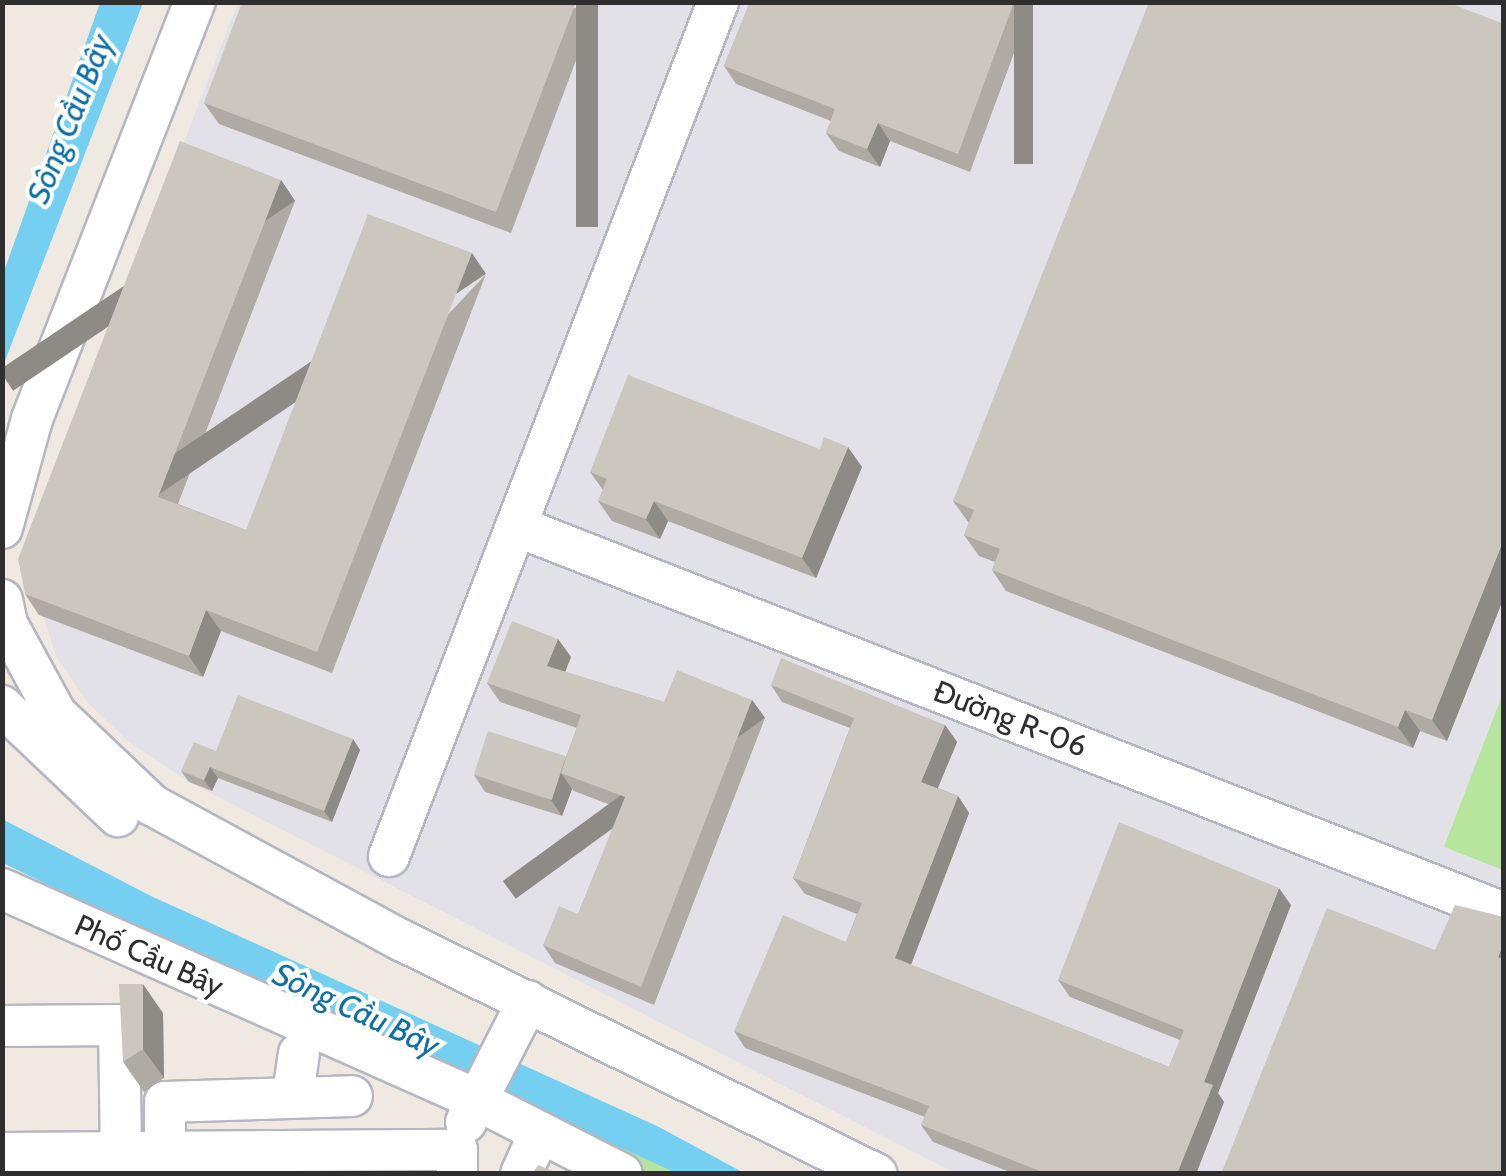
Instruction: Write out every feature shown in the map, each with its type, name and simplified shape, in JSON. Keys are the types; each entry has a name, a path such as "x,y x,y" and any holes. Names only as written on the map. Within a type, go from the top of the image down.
{"street":[{"path":"2,528 32,419 195,2"},
{"path":"389,856 718,2"},
{"name":"Đường R-06","path":"516,526 1504,913"},
{"path":"2,600 7,624 56,714 152,805 520,1016 850,1167"},
{"path":"2,706 118,816"},
{"name":"Phố Cầu Bây","path":"2,890 473,1098 610,1170"},
{"path":"20,1160 120,1153 162,1159 280,1152 457,1162 473,1098 520,1016"},
{"path":"2,1026 120,1025 120,1153"},
{"path":"280,1152 286,1098 299,1052"},
{"path":"162,1159 165,1102 352,1096"},
{"path":"521,1174 540,1132"}],"shaded area":[{"path":"238,3 1503,3 1503,1173 955,1173 189,782 129,742 88,703 56,656 32,580 61,458"}],"green space":[{"path":"1503,693 1503,870 1444,847"},
{"path":"502,1097 520,1097 676,1173 641,1173"}],"water":[{"name":"Sông Cầu Bây","path":"100,3 143,3 3,366 3,274"},
{"name":"Sông Cầu Bây","path":"2,819 151,896 659,1127 744,1173 676,1173 42,882 3,863"}],"building":[{"path":"242,2 576,2 496,212 204,103"},
{"path":"750,2 1014,2 958,154 878,123 867,149 826,133 835,109 724,66"},
{"path":"1149,2 1447,2 1504,24 1504,539 1432,720 1405,710 1398,727 992,570 1000,549 964,535 974,510 953,501"},
{"path":"180,141 281,180 158,497 246,530 368,214 472,253 317,652 206,610 189,656 25,594 18,559"},
{"path":"628,375 820,449 824,437 848,447 802,558 654,501 646,519 598,501 607,479 590,472"},
{"path":"512,621 558,639 547,666 664,702 677,670 752,700 641,987 543,945 559,906 578,914 625,797 561,773 581,715 487,683"},
{"path":"781,658 945,725 921,782 958,796 895,958 1169,1067 1184,1030 1058,980 1119,822 1279,888 1204,1082 1213,1085 1177,1174 1048,1174 921,1125 929,1106 734,1031 783,915 846,942 862,903 793,878 854,718 771,685"},
{"path":"238,695 353,739 324,811 210,767 204,780 181,771 194,742 216,751"},
{"path":"488,731 566,756 552,800 474,775"},
{"path":"1455,905 1504,917 1504,943 1498,957 1504,960 1504,1174 1221,1174 1327,908 1435,950"},
{"path":"119,984 143,984 143,1049 123,1062"},
{"path":"538,1165 560,1174 532,1174"}]}
